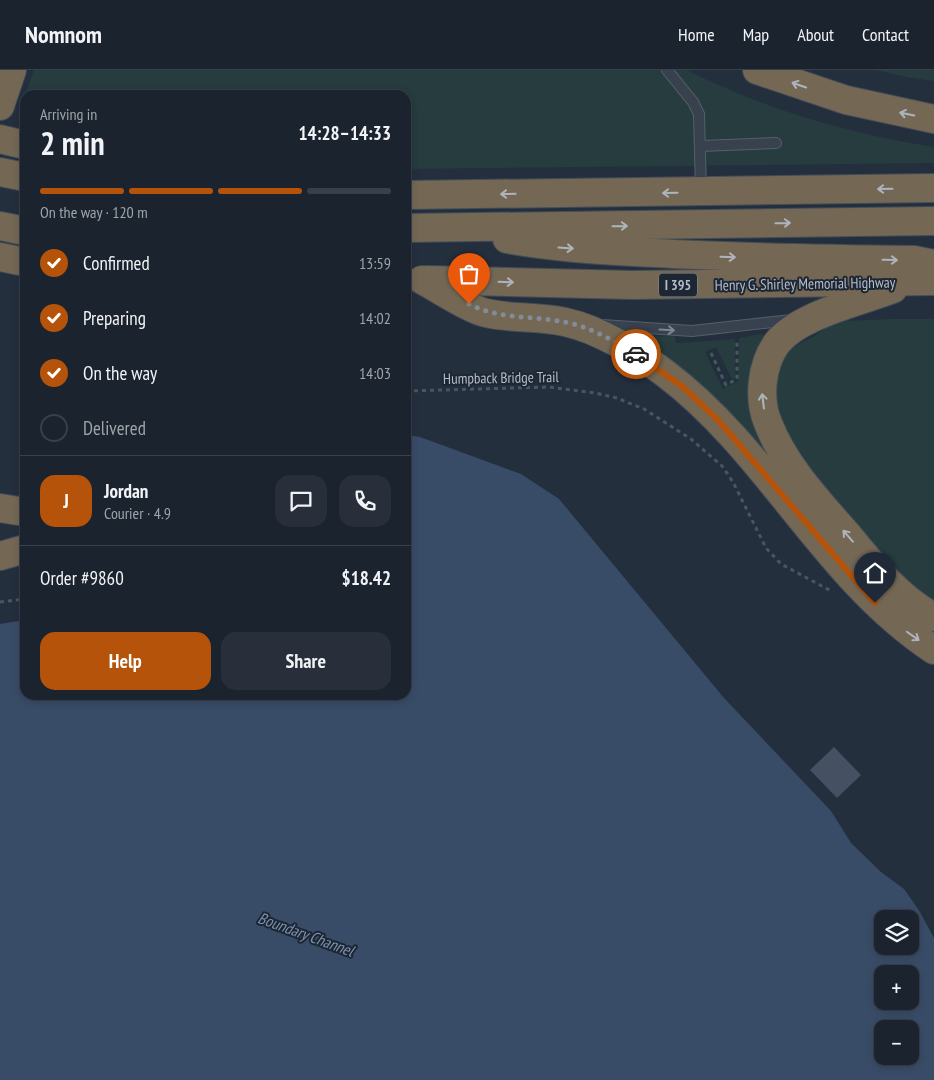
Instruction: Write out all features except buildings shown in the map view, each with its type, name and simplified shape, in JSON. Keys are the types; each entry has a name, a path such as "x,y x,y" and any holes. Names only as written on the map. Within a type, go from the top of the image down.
{"highway":[{"path":"0,106 12,70"},
{"path":"757,70 813,90 880,108 934,119"},
{"path":"812,70 880,108"},
{"path":"411,195 934,188"},
{"path":"411,228 934,221"},
{"path":"0,226 20,230"},
{"path":"449,228 549,247 690,255 914,260 934,264"},
{"path":"414,279 485,313 566,322 632,352 683,387 724,427 875,603 905,630 934,650"},
{"name":"Henry G. Shirley Memorial Highway","path":"414,279 632,285 923,282"},
{"path":"923,282 812,317 784,336 771,356 763,383 762,396 767,422 790,464 821,505 898,592 934,618"},
{"path":"0,508 20,511"},
{"path":"0,556 20,550"}],"lane":[{"path":"667,70 697,108 701,121 701,192"},
{"path":"701,146 776,143"},
{"path":"566,322 692,331 812,317"}],"path":[{"path":"711,353 726,385 737,379 737,337"},
{"name":"Humpback Bridge Trail","path":"411,390 549,386 617,398 644,409 691,439 722,466 733,482 766,548 781,564 837,594"},
{"path":"0,602 20,600"}],"green space":[{"path":"34,70 687,70 746,97 808,118 870,135 934,147 934,163 411,169 411,90 27,90"},
{"path":"875,70 934,70 934,81 912,78"},
{"path":"934,319 934,603 907,583 806,465 785,431 775,397 777,367 788,349 815,336 830,324 846,321"},
{"path":"761,334 768,340 771,455 766,460 640,342 639,337 675,336 676,343 735,339 735,378 732,379 716,347 705,352 723,389 738,381 739,338"}],"water":[{"name":"Boundary Channel","path":"411,436 420,437 521,474 559,499 724,698 831,811 851,843 881,872 904,889 919,910 874,910 874,955 919,955 919,911 934,938 934,1080 0,1080 0,624 20,621 20,700 411,700"}],"way so far":[{"path":"469,304 485,313 566,322 612,341 636,354"}],"route":[{"path":"636,354 683,387 718,420 875,603"}]}
